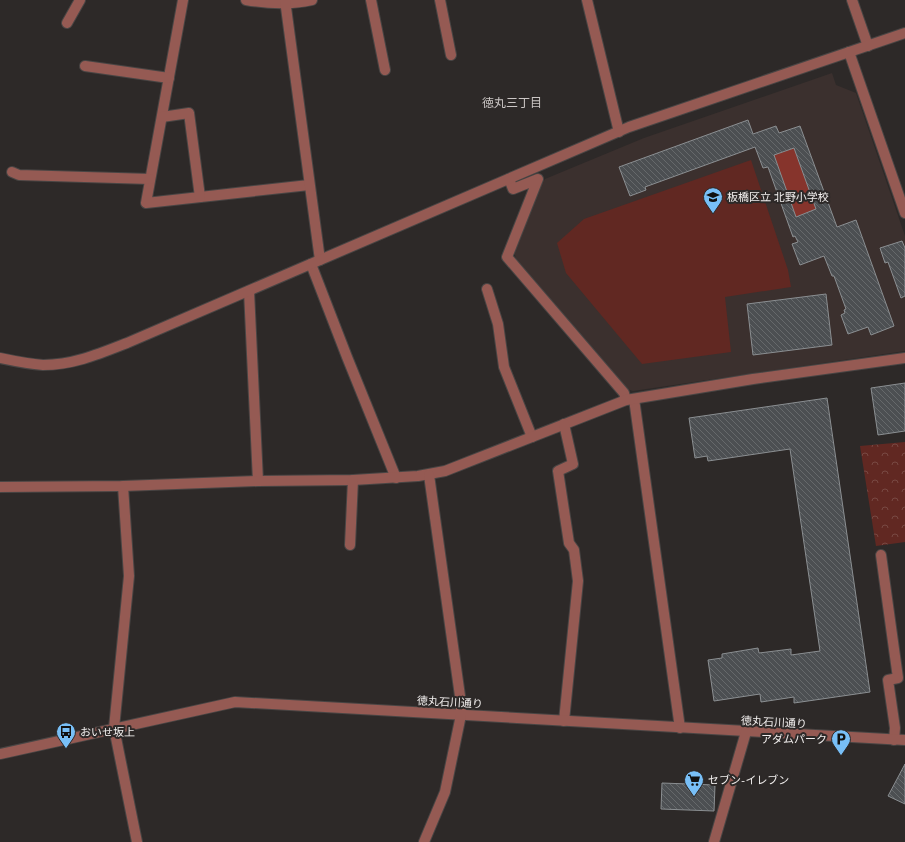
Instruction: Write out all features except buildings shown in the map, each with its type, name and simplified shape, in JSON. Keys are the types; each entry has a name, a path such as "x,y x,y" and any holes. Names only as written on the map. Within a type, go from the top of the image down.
{"street":[{"path":"67,23 80,0"},
{"path":"183,0 146,203 309,185"},
{"path":"246,0 261,3 312,0"},
{"path":"371,0 385,70"},
{"path":"440,0 451,55"},
{"path":"587,0 619,132"},
{"path":"852,0 868,46"},
{"path":"285,2 309,185 315,262 349,364 396,478"},
{"path":"0,358 43,365 67,363 90,358 619,132 905,33"},
{"path":"849,52 905,213"},
{"path":"85,66 169,78"},
{"path":"162,117 189,113 200,197"},
{"path":"12,172 19,174 150,179"},
{"path":"509,179 513,189 538,179 507,257 630,400 680,728"},
{"path":"487,289 498,324 504,367 532,437"},
{"path":"249,291 258,481"},
{"path":"0,487 123,486 258,481 353,480 429,475 445,471 564,424 630,400 753,379 905,358"},
{"path":"564,424 573,464 558,471 569,543 574,550 578,581 564,721"},
{"path":"424,842 445,792 461,715 460,695 429,475"},
{"path":"350,545 353,480"},
{"path":"123,486 129,576 114,728 137,842"},
{"path":"881,556 898,678 888,680 895,728 894,740"},
{"name":"徳丸石川通り","path":"0,754 235,702 905,740"},
{"path":"714,842 746,732"}],"shaded area":[{"name":"板橋区立 北野小学校","path":"832,73 836,85 856,93 905,236 905,351 633,391 621,387 517,265 514,250 537,192 545,179 644,138"},
{"path":"794,148 816,209 796,217 774,155"}],"green space":[{"path":"751,160 788,270 791,287 725,297 731,352 642,364 566,273 557,243 584,219"},
{"path":"905,442 905,542 876,546 860,446"}],"place":[{"name":"板橋区立 北野小学校","path":"713,214"},
{"name":"おいせ坂上","path":"66,749"},
{"name":"アダムパーク","path":"841,756"},
{"name":"セブン-イレブン","path":"694,797"}],"district":[{"name":"徳丸三丁目","path":"512,103"}]}
